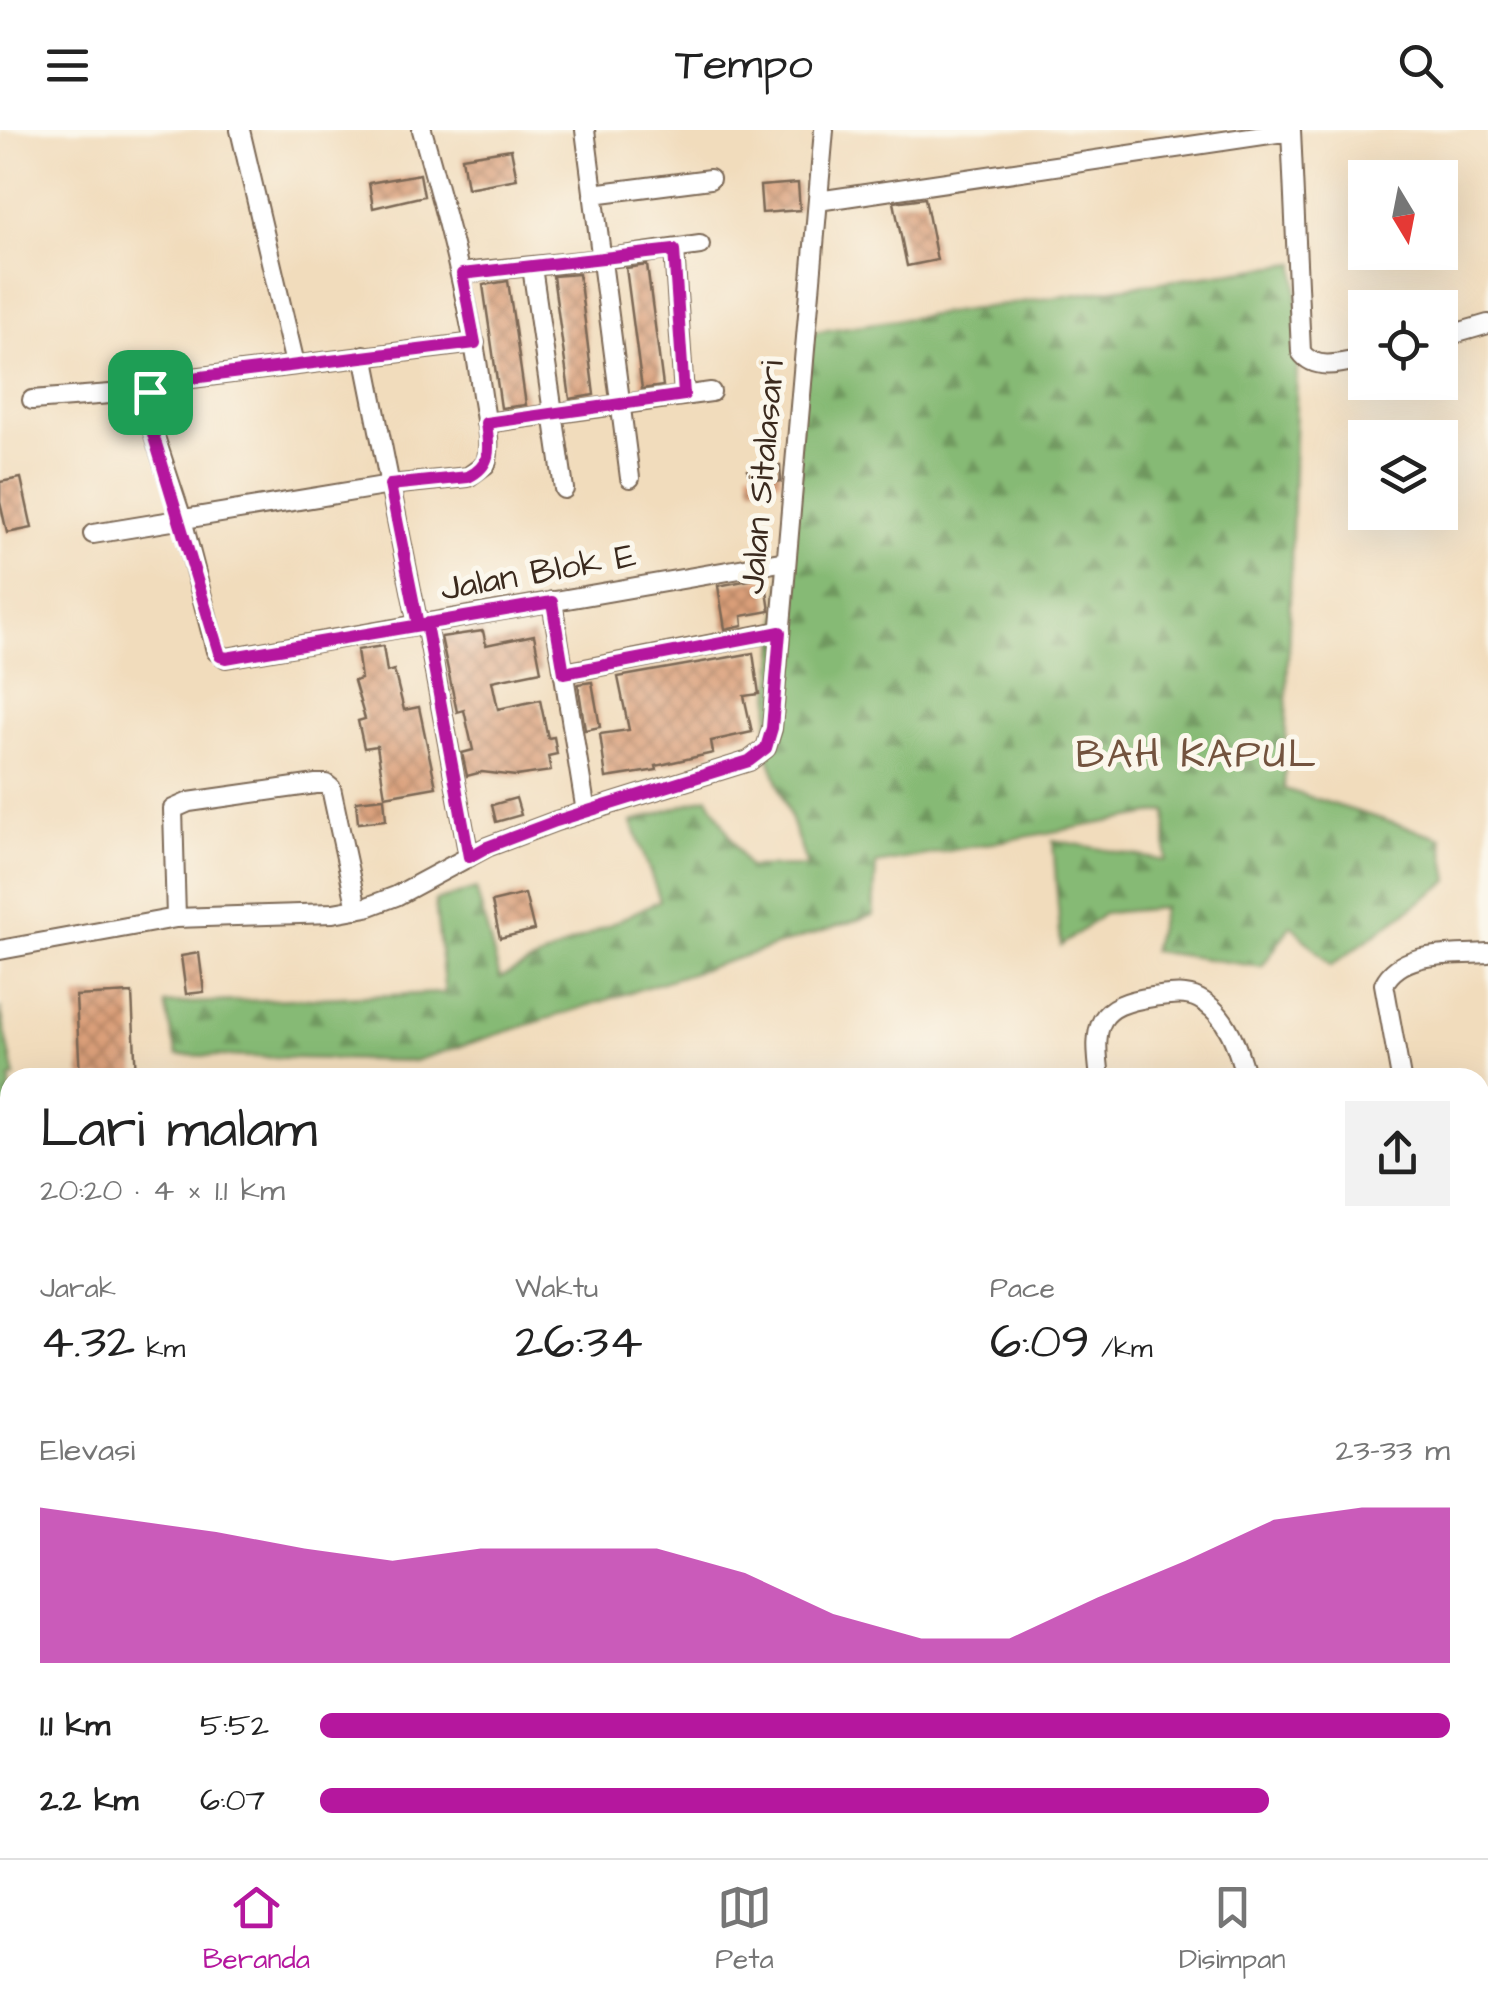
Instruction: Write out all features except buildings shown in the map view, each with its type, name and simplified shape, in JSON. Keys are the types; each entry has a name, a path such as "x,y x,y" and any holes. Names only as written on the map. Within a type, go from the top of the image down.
{"street":[{"path":"240,130 295,364"},
{"path":"93,534 390,485 468,477 486,464 486,423 462,274 422,130"},
{"path":"585,130 630,478"},
{"name":"Jalan Sitalasari","path":"0,950 176,918 357,909 396,896 487,847 749,761 766,748 772,728 824,130"},
{"path":"818,201 1291,130 1301,352 1308,362 1318,365 1348,361"},
{"path":"593,194 710,179"},
{"path":"462,274 602,260 700,245"},
{"path":"674,250 684,395"},
{"path":"532,267 564,489"},
{"path":"1458,333 1488,324"},
{"path":"32,400 150,392 176,380 475,343"},
{"path":"364,354 469,857"},
{"name":"Jalan Blok E","path":"150,392 145,400 147,414 182,519 220,656 226,658 786,561"},
{"path":"486,423 712,392"},
{"path":"552,602 586,812"},
{"path":"564,673 780,632"},
{"path":"176,918 174,809 189,802 316,784 331,788 357,909"},
{"path":"1399,1068 1384,984 1391,972 1419,958 1488,953"},
{"path":"1100,1068 1098,1032 1105,1015 1116,1005 1184,994 1200,1000 1227,1027 1242,1068"}],"green space":[{"path":"1296,263 1298,337 1284,789 1442,838 1449,881 1331,966 1291,925 1262,967 1152,951 1163,908 1105,913 1061,946 1053,840 1166,861 1167,811 876,864 873,915 414,1061 177,1055 165,1004 445,993 435,901 476,889 500,978 660,900 632,822 708,797 748,867 807,866 766,748 806,333"},
{"path":"0,1007 13,1068 0,1068"}],"district":[{"name":"BAH KAPUL","path":"1197,753"}],"route":[{"path":"674,250 684,395 486,423 489,453 480,471 468,477 390,485 418,625 552,602 564,673 780,632 772,728 766,748 749,761 556,821 469,857 426,624 220,656 182,519 147,414 145,400 150,392 176,380 475,343 462,274 674,250"}]}
